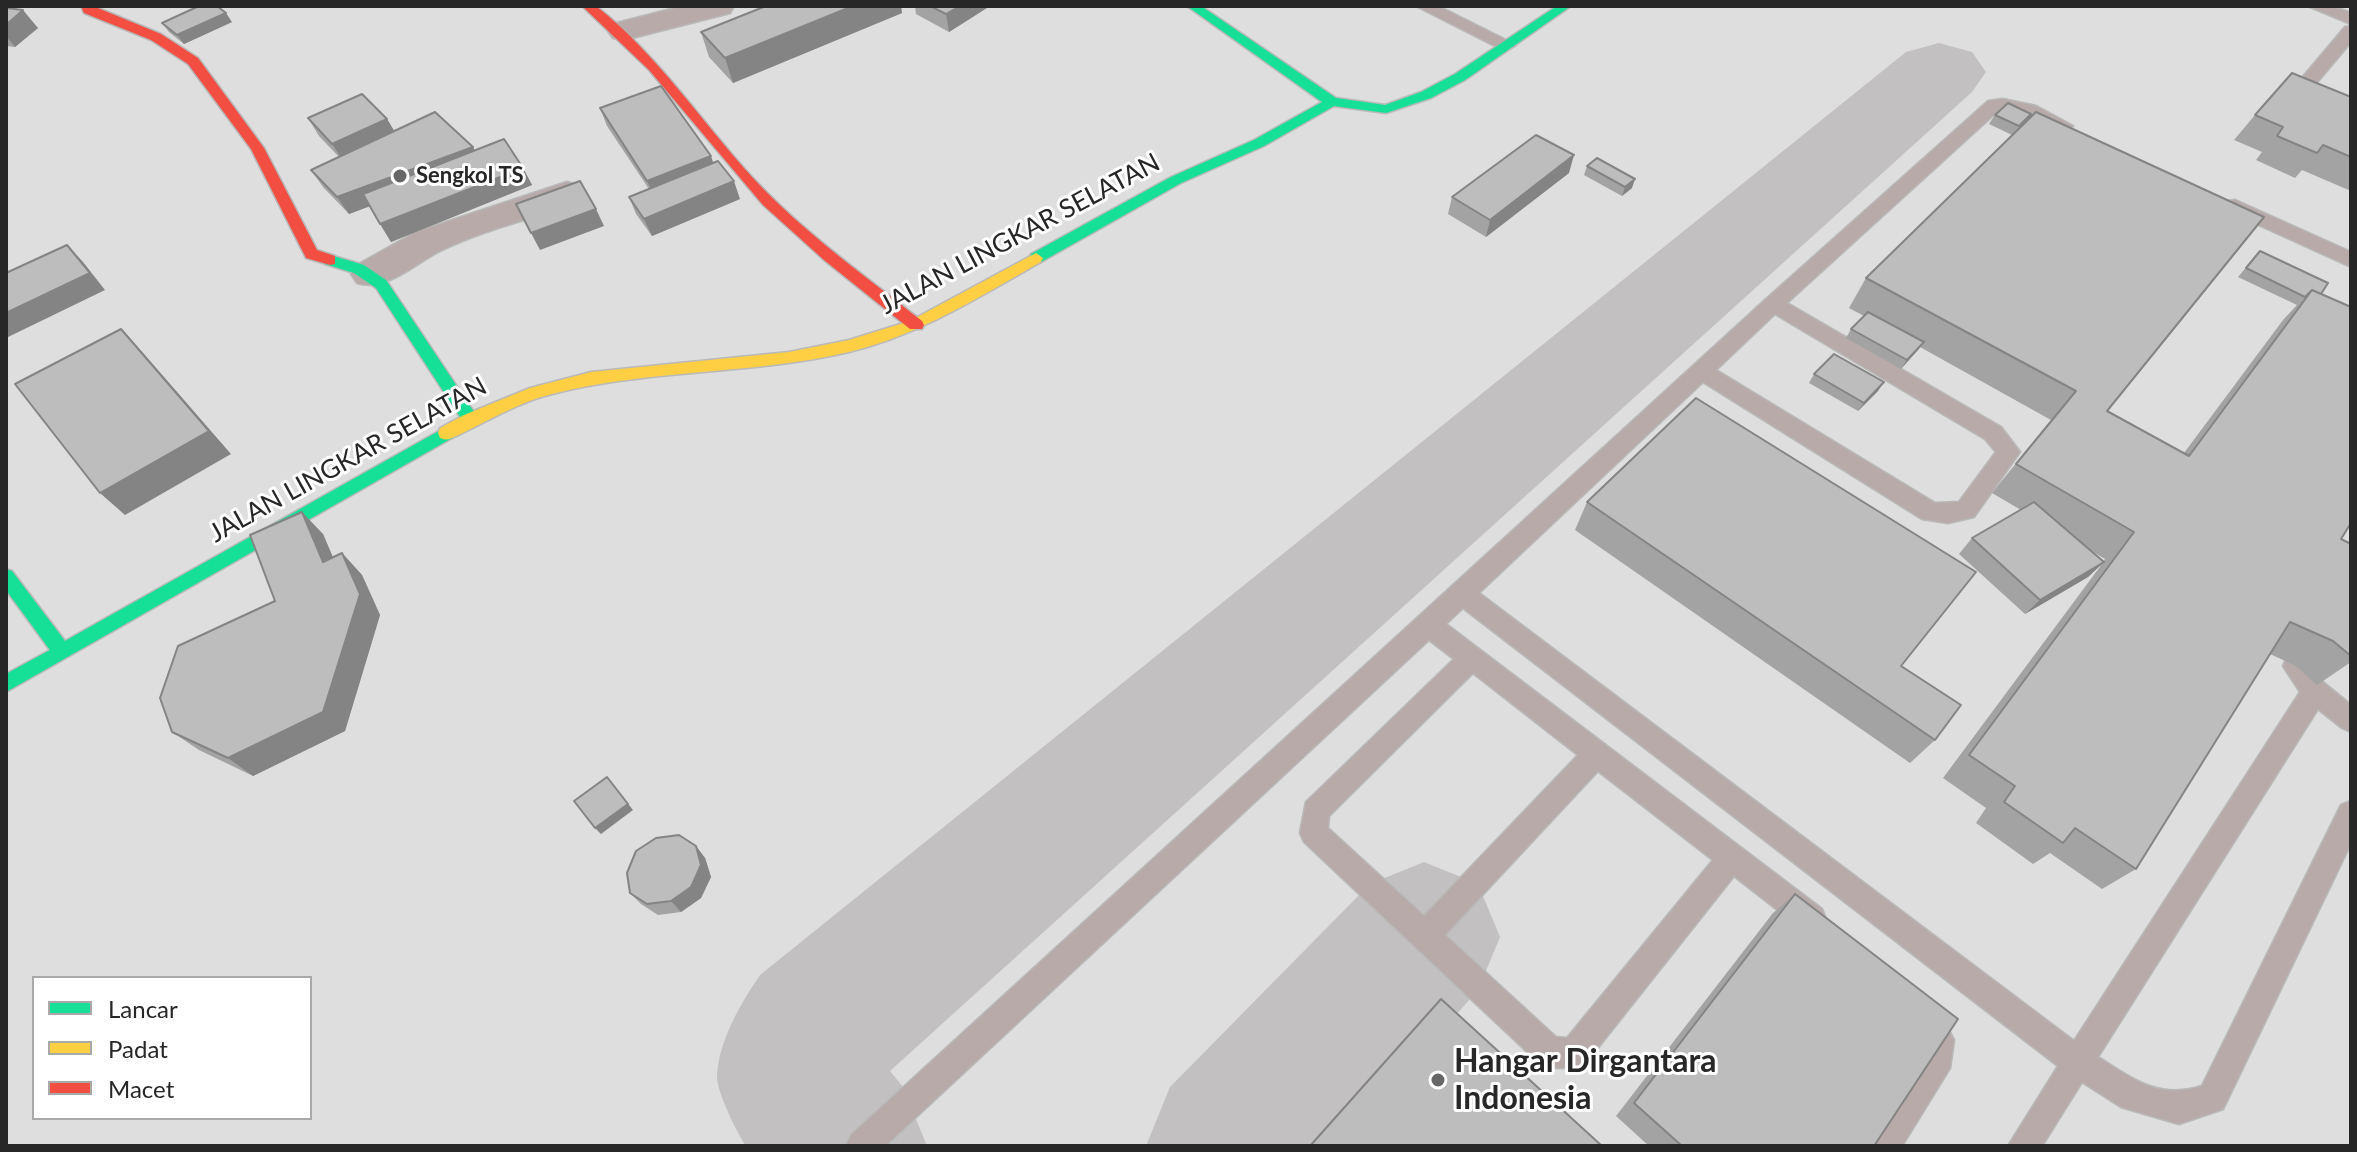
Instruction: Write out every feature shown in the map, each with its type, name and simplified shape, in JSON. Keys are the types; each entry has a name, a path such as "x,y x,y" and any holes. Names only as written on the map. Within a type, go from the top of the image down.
{"street":[{"path":"87,6 88,10 103,18 156,37 193,61 257,148 311,254 370,274 381,284 470,419"},
{"path":"588,6 624,31 684,96 712,138 766,200 916,325"},
{"path":"624,31 719,6"},
{"path":"1193,6 1332,102 1386,109 1426,95 1565,6"},
{"name":"JALAN LINGKAR SELATAN","path":"6,684 470,419 536,392 591,378 789,358 850,346 916,325 1176,180 1259,143 1332,102"},
{"path":"370,274 429,241 567,194"},
{"path":"6,576 62,652"}],"lane":[{"path":"1424,6 1507,45"},
{"path":"2316,6 2351,19"},
{"path":"2351,31 2305,85 2306,93 2318,101 2351,115"},
{"path":"862,1146 1430,626 1773,304 1994,105 2008,103 2023,107 2080,134"},
{"path":"2222,200 2351,260"},
{"path":"1703,372 1930,512 1948,514 1966,510 2009,452 2003,442 1993,433 1773,304"},
{"path":"1462,594 2079,1063 2132,1096 2179,1109 2212,1098 2351,814"},
{"path":"1430,626 1833,935"},
{"path":"1473,657 1316,811 1314,833 1550,1052 1574,1053 1732,858"},
{"path":"2296,666 2315,691 2351,720"},
{"path":"2024,1146 2315,691"},
{"path":"1424,937 1596,755"},
{"path":"1884,1146 1935,1068 1939,1040 1911,997"}],"building":[{"path":"199,6 217,6 226,13 177,35 162,23"},
{"path":"766,6 853,6 725,58 701,32"},
{"path":"930,6 960,6 946,14"},
{"path":"6,8 23,10 6,25"},
{"path":"2292,73 2351,97 2351,157 2323,145 2317,153 2277,136 2283,127 2255,115"},
{"path":"661,86 711,156 647,181 600,108"},
{"path":"362,94 387,119 332,144 308,118"},
{"path":"2008,103 2031,114 2019,126 1995,115"},
{"path":"435,112 473,147 337,197 311,170"},
{"path":"2036,112 2264,217 2107,411 2189,456 2312,290 2351,307 2351,523 2341,539 2351,544 2351,656 2333,641 2290,622 2136,869 2075,828 2063,843 2004,802 2015,786 1969,755 2134,532 2016,464 2076,391 1866,278"},
{"path":"1536,135 1574,155 1490,220 1452,197"},
{"path":"504,139 523,168 380,224 363,194"},
{"path":"1597,158 1635,179 1625,187 1587,166"},
{"path":"718,161 734,181 644,219 629,197"},
{"path":"580,181 596,209 531,233 516,204"},
{"path":"67,245 90,273 6,313 6,273"},
{"path":"2260,251 2328,283 2321,294 2312,290 2305,297 2246,268"},
{"path":"1868,312 1924,342 1907,360 1851,329"},
{"path":"121,329 209,431 100,493 15,384"},
{"path":"1834,354 1884,382 1864,403 1814,374"},
{"path":"1696,398 1976,572 1901,666 1961,705 1935,740 1587,502"},
{"path":"2034,502 2104,562 2040,600 1972,538"},
{"path":"302,512 323,562 342,553 360,594 323,712 228,758 172,732 160,698 178,646 275,601 250,535"},
{"path":"607,777 628,804 595,828 574,801"},
{"path":"679,835 696,846 701,865 691,887 671,901 647,904 630,893 627,873 636,851 656,838"},
{"path":"1795,894 1958,1019 1874,1146 1682,1146 1634,1103"},
{"name":"Hangar Dirgantara Indonesia","path":"1441,999 1602,1146 1310,1146"}],"taxiway":[{"path":"844,1146 798,1081 800,1056 816,1031 1939,72"},
{"path":"1229,1146 1424,937"}],"traffic: fast":[{"path":"1193,6 1332,102"},
{"path":"1036,258 1176,180 1259,143 1332,102 1386,109 1426,95 1460,77 1565,6"},
{"path":"330,260 359,269 381,284 470,419"},
{"path":"6,684 446,433"},
{"path":"6,576 62,652"}],"traffic: slow":[{"path":"446,433 470,419 536,392 591,378 789,358 850,346 916,325 1036,258"}],"traffic: jam":[{"path":"87,6 88,10 156,37 193,61 257,148 311,254 330,260"},
{"path":"588,6 634,45 768,202 916,325"}],"place":[{"name":"Sengkol TS","path":"400,176"},
{"name":"Hangar Dirgantara Indonesia","path":"1438,1080"}]}
